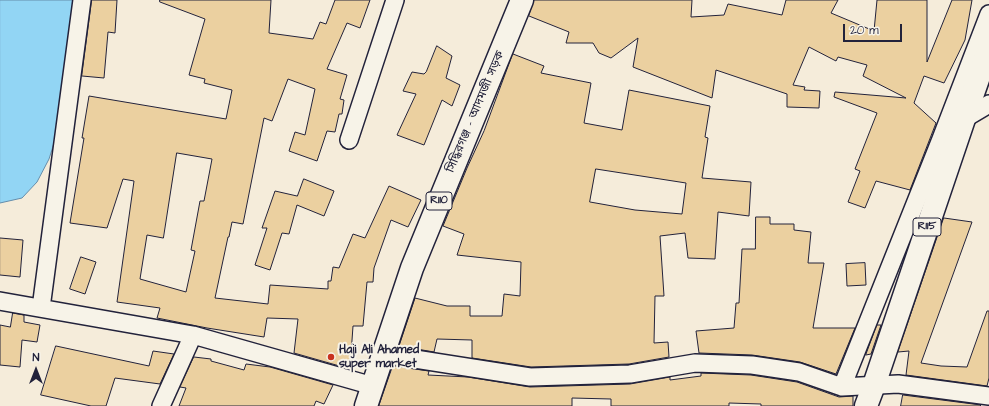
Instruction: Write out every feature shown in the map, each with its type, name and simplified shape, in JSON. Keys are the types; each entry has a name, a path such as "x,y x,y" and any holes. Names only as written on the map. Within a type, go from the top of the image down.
{"main road":[{"name":"সিদ্ধিরগঞ্জ - আদমজী সড়ক","path":"366,406 412,268 522,0"},
{"name":"R115","path":"866,406 989,48"}],"street":[{"path":"41,308 82,0"},
{"path":"349,140 395,0"},
{"path":"842,387 989,14"},
{"path":"964,119 989,104"},
{"path":"0,301 193,335 373,386"},
{"path":"161,406 193,335"},
{"path":"383,354 530,377 630,374 695,364 752,365 799,372 842,387 898,384 989,396"}],"water":[{"path":"0,0 76,0 56,137 49,159 37,182 22,198 0,203"}],"building":[{"path":"92,0 117,0 115,33 108,32 104,78 82,76"},
{"path":"160,0 271,0 269,33 313,39 320,22 326,24 335,0 370,0 360,28 347,23 327,69 347,75 340,99 344,100 342,114 339,114 335,132 327,131 317,161 289,151 295,132 305,135 315,89 288,79 272,121 264,118 243,224 232,222 215,298 268,304 270,285 328,289 328,281 331,281 333,267 339,268 353,234 365,238 389,186 421,200 408,227 391,220 374,268 373,282 367,282 363,326 353,326 350,369 294,353 298,319 267,318 264,337 157,318 160,308 117,302 134,181 123,179 107,228 70,223 84,138 82,138 89,96 226,119 232,90 204,83 205,79 189,75 205,19 160,2","holes":["177,153 212,159 204,201 200,201 191,250 195,251 186,292 140,279 147,235 163,238"]},
{"path":"534,0 692,0 691,17 724,15 728,4 782,15 786,0 838,0 831,13 874,31 877,0 927,0 927,62 952,0 972,0 965,40 944,83 924,76 914,103 936,123 910,190 876,181 865,208 848,202 860,171 855,169 877,113 834,97 835,92 906,98 863,76 867,65 838,57 836,61 809,47 793,85 805,87 804,90 820,91 819,108 787,107 787,94 716,70 712,98 633,67 638,38 611,58 599,53 593,43 566,43 569,32 529,16"},
{"path":"437,46 452,56 446,78 460,85 452,106 442,100 424,145 397,135 416,94 403,91 412,72 424,74 426,72"},
{"path":"513,54 544,66 541,73 591,83 584,123 622,130 629,90 710,106 705,137 708,138 702,178 751,182 749,216 718,212 715,259 688,258 685,233 660,236 664,296 655,296 654,343 668,342 669,357 629,364 531,367 472,358 472,340 437,339 434,352 399,346 415,298 447,306 470,306 470,316 502,316 504,294 520,296 521,262 457,255 464,234 443,226 484,131","holes":["596,169 686,183 682,214 635,210 590,202"]},
{"path":"304,179 334,191 324,216 297,205 289,234 282,233 270,270 255,265 267,228 262,228 275,191 297,196"},
{"path":"756,217 770,217 770,224 794,224 794,230 811,232 808,263 824,263 813,328 855,328 836,374 800,362 752,355 699,353 696,331 734,328 736,303 739,303 742,249 755,249"},
{"path":"944,218 972,222 921,363 941,366 967,367 987,311 989,311 989,378 987,386 906,375 909,351 898,352"},
{"path":"0,238 23,240 20,277 0,275"},
{"path":"81,257 96,262 85,294 70,289"},
{"path":"865,263 866,285 847,286 846,264"},
{"path":"13,313 24,315 24,322 40,325 37,342 22,340 20,367 0,365 0,325 10,327"},
{"path":"877,325 881,325 871,354 866,355"},
{"path":"56,346 149,366 153,351 174,354 160,384 115,378 106,406 91,406 41,395"},
{"path":"194,357 211,359 211,361 244,370 246,364 270,367 333,385 324,404 316,401 314,406 179,406 186,388 180,387"},
{"path":"393,366 429,371 428,375 468,377 530,387 630,384 670,377 670,380 701,376 701,373 751,375 797,382 839,397 853,396 853,406 761,406 761,404 729,403 729,406 611,406 611,399 572,398 572,406 379,406"},
{"path":"903,395 981,405 901,406"}],"place":[{"name":"Haji Ali Ahamed super market","path":"331,357"}]}
